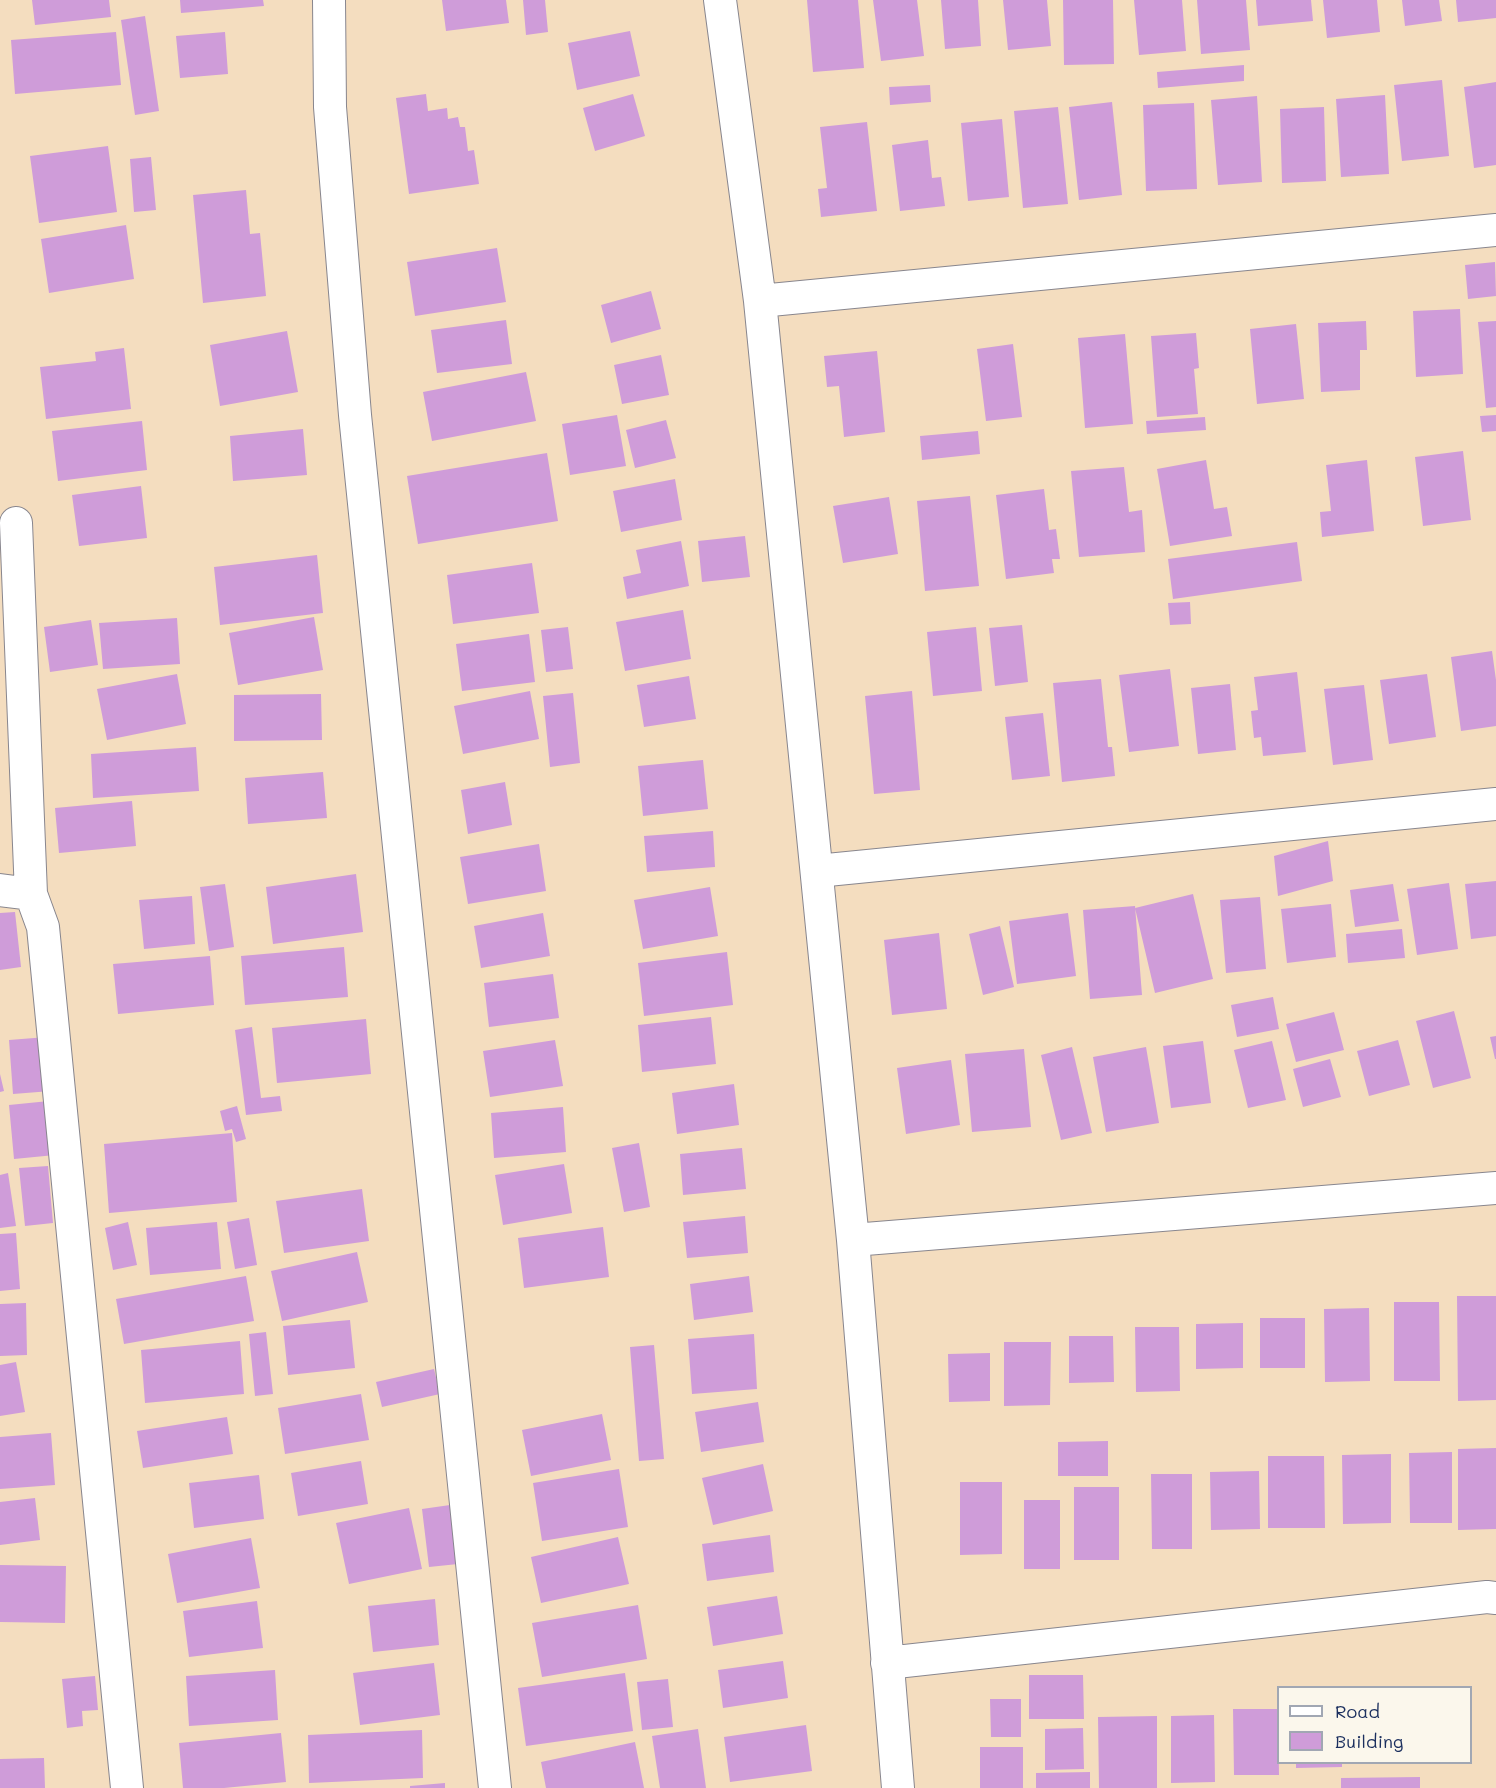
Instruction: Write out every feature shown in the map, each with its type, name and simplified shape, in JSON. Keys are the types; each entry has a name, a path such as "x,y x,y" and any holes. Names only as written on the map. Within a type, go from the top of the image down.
{"street":[{"path":"329,0 330,107 355,415 495,1788"},
{"path":"720,0 760,301 853,1240 898,1788"},
{"path":"760,301 1496,230"},
{"path":"16,523 32,894 43,927 127,1788"},
{"path":"816,871 1496,804"},
{"path":"0,890 32,894"},
{"path":"853,1240 1496,1188"},
{"path":"887,1663 1486,1597 1496,1598"}],"building":[{"path":"32,0 109,0 111,17 35,25"},
{"path":"180,0 263,0 264,6 181,13"},
{"path":"442,0 506,0 509,23 446,31"},
{"path":"523,0 545,0 548,32 526,35"},
{"path":"807,0 858,0 864,68 813,72"},
{"path":"873,0 917,0 924,56 881,61"},
{"path":"941,0 978,0 981,46 945,49"},
{"path":"1003,0 1047,0 1051,46 1008,50"},
{"path":"1063,0 1113,0 1114,64 1064,65"},
{"path":"1134,0 1182,0 1186,51 1139,55"},
{"path":"1197,0 1246,0 1250,50 1201,54"},
{"path":"1256,0 1311,0 1313,21 1258,26"},
{"path":"1323,0 1377,0 1380,32 1327,38"},
{"path":"1402,0 1439,0 1442,21 1405,26"},
{"path":"1456,0 1496,0 1496,18 1458,22"},
{"path":"145,16 159,111 135,115 121,20"},
{"path":"630,31 640,76 577,90 568,43"},
{"path":"116,32 121,85 15,94 11,40"},
{"path":"225,32 228,74 180,78 176,36"},
{"path":"1244,65 1244,81 1158,88 1157,72"},
{"path":"1442,80 1449,156 1402,161 1394,85"},
{"path":"1496,82 1496,165 1474,168 1464,87"},
{"path":"930,85 931,102 890,105 889,87"},
{"path":"426,94 428,111 447,108 448,119 458,117 460,127 465,127 468,151 474,150 479,184 409,194 396,98"},
{"path":"633,94 645,136 595,151 583,108"},
{"path":"1385,95 1389,174 1341,177 1336,99"},
{"path":"1257,96 1262,182 1218,185 1211,100"},
{"path":"1112,102 1122,195 1079,200 1069,107"},
{"path":"1194,103 1197,189 1146,191 1143,105"},
{"path":"1058,107 1068,204 1023,208 1014,111"},
{"path":"1324,107 1326,181 1282,183 1280,109"},
{"path":"1002,119 1009,197 968,201 961,123"},
{"path":"867,122 877,211 821,217 818,189 827,188 820,127"},
{"path":"928,140 932,178 941,177 945,206 900,211 892,145"},
{"path":"108,146 117,212 39,223 30,156"},
{"path":"151,157 156,210 134,212 130,159"},
{"path":"246,190 250,234 260,233 266,296 203,303 193,195"},
{"path":"126,225 134,279 49,293 41,239"},
{"path":"497,248 506,302 415,316 407,262"},
{"path":"1495,262 1496,296 1468,299 1465,265"},
{"path":"651,291 661,329 611,343 601,305"},
{"path":"1460,309 1463,374 1416,377 1413,311"},
{"path":"506,320 512,364 437,373 431,330"},
{"path":"1366,321 1367,350 1360,350 1360,390 1321,392 1318,323"},
{"path":"1496,321 1496,407 1486,408 1478,322"},
{"path":"1296,324 1304,399 1257,404 1250,329"},
{"path":"287,331 298,392 220,406 210,345"},
{"path":"1196,333 1199,368 1194,369 1198,414 1157,417 1151,336"},
{"path":"1125,334 1133,424 1085,428 1078,338"},
{"path":"1013,344 1022,417 986,421 977,349"},
{"path":"124,348 131,409 46,419 40,367 96,361 95,352"},
{"path":"877,351 885,432 844,437 839,386 827,387 824,356"},
{"path":"661,355 669,395 622,404 614,365"},
{"path":"526,372 536,421 432,441 423,392"},
{"path":"617,415 626,466 570,475 562,424"},
{"path":"1496,415 1496,431 1482,432 1480,416"},
{"path":"1205,417 1206,430 1147,434 1146,421"},
{"path":"666,420 676,458 635,468 626,430"},
{"path":"142,421 147,470 58,481 52,431"},
{"path":"303,429 307,475 233,481 230,436"},
{"path":"978,431 980,454 922,460 920,436"},
{"path":"1463,451 1471,520 1423,526 1415,457"},
{"path":"547,453 558,521 418,544 407,476"},
{"path":"1206,460 1214,509 1227,507 1232,536 1170,546 1157,469"},
{"path":"1367,460 1374,531 1322,537 1320,512 1331,511 1326,465"},
{"path":"1124,467 1129,512 1142,510 1145,552 1079,557 1071,471"},
{"path":"675,479 682,520 621,532 613,491"},
{"path":"141,486 147,538 79,546 72,495"},
{"path":"1044,489 1049,530 1056,529 1060,559 1052,559 1054,573 1006,579 996,495"},
{"path":"970,496 979,586 925,591 917,501"},
{"path":"889,497 898,554 843,563 833,506"},
{"path":"745,536 750,577 702,582 698,541"},
{"path":"681,541 689,586 627,599 623,577 641,573 636,550"},
{"path":"1297,542 1302,581 1173,599 1168,559"},
{"path":"317,555 323,613 220,625 214,567"},
{"path":"532,563 539,613 453,624 447,575"},
{"path":"1190,602 1191,624 1170,625 1168,603"},
{"path":"683,610 691,659 625,671 616,622"},
{"path":"314,617 323,670 238,685 229,633"},
{"path":"177,618 180,664 103,669 99,623"},
{"path":"91,620 98,665 50,672 44,627"},
{"path":"1022,625 1028,682 995,686 989,628"},
{"path":"568,627 573,669 546,672 541,630"},
{"path":"976,627 982,691 933,696 927,632"},
{"path":"529,634 535,682 462,691 456,644"},
{"path":"1492,651 1496,680 1496,726 1461,731 1451,657"},
{"path":"1170,669 1179,746 1129,752 1119,675"},
{"path":"1297,672 1306,752 1263,756 1261,737 1254,738 1251,711 1258,710 1254,677"},
{"path":"177,674 186,724 107,740 97,689"},
{"path":"1427,674 1436,737 1389,744 1380,680"},
{"path":"689,676 696,719 644,727 637,685"},
{"path":"1101,679 1108,747 1112,747 1115,776 1062,782 1053,683"},
{"path":"1230,684 1236,750 1198,754 1191,688"},
{"path":"1364,685 1373,760 1333,765 1324,689"},
{"path":"530,691 539,739 463,754 454,706"},
{"path":"912,691 920,790 874,794 865,696"},
{"path":"573,693 580,763 550,767 543,696"},
{"path":"321,694 322,740 234,741 234,695"},
{"path":"1043,713 1050,776 1012,780 1005,717"},
{"path":"196,747 199,791 93,798 91,754"},
{"path":"703,760 708,809 643,816 638,766"},
{"path":"323,772 327,818 248,824 245,778"},
{"path":"505,782 512,825 468,834 461,790"},
{"path":"132,801 136,846 59,853 55,808"},
{"path":"713,831 715,867 647,872 644,836"},
{"path":"1328,841 1333,881 1278,896 1274,856"},
{"path":"539,844 546,891 468,904 460,857"},
{"path":"356,874 363,932 273,944 266,887"},
{"path":"1496,881 1496,936 1471,939 1465,884"},
{"path":"1449,883 1458,949 1417,955 1407,889"},
{"path":"225,884 234,947 209,951 200,887"},
{"path":"1393,884 1399,921 1355,927 1350,890"},
{"path":"710,887 718,936 643,949 634,900"},
{"path":"1193,894 1213,979 1155,993 1135,908"},
{"path":"192,896 195,944 144,949 139,900"},
{"path":"1260,897 1266,969 1226,973 1220,900"},
{"path":"1331,904 1336,957 1287,963 1281,909"},
{"path":"1135,906 1142,995 1090,999 1083,910"},
{"path":"15,912 21,967 0,970 0,913"},
{"path":"543,913 550,956 481,968 474,926"},
{"path":"1068,913 1076,976 1017,984 1009,921"},
{"path":"1000,926 1014,987 983,995 969,934"},
{"path":"1402,929 1405,958 1348,963 1346,934"},
{"path":"939,933 947,1009 892,1015 884,940"},
{"path":"344,947 348,997 245,1005 241,956"},
{"path":"727,952 733,1005 644,1016 638,963"},
{"path":"210,956 214,1005 118,1014 113,964"},
{"path":"553,974 559,1018 489,1027 484,983"},
{"path":"1273,997 1279,1029 1237,1037 1231,1005"},
{"path":"1454,1011 1471,1078 1433,1088 1416,1021"},
{"path":"1334,1012 1344,1050 1296,1062 1286,1024"},
{"path":"711,1017 716,1064 642,1072 638,1025"},
{"path":"366,1019 371,1074 277,1083 272,1028"},
{"path":"252,1027 261,1098 280,1096 282,1111 246,1115 235,1030"},
{"path":"1496,1036 1496,1059 1495,1059 1490,1037"},
{"path":"47,1037 51,1091 13,1094 9,1040"},
{"path":"555,1040 563,1086 490,1097 483,1051"},
{"path":"1398,1040 1410,1085 1369,1096 1357,1051"},
{"path":"1203,1041 1211,1103 1171,1108 1163,1046"},
{"path":"1272,1041 1286,1100 1248,1108 1234,1050"},
{"path":"1072,1047 1092,1133 1061,1140 1041,1055"},
{"path":"1146,1047 1159,1123 1106,1132 1093,1057"},
{"path":"1024,1049 1031,1127 972,1132 965,1054"},
{"path":"1330,1059 1341,1097 1303,1107 1293,1069"},
{"path":"951,1060 960,1125 906,1134 897,1068"},
{"path":"0,1074 4,1091 0,1092"},
{"path":"734,1084 739,1125 677,1134 672,1093"},
{"path":"49,1101 55,1155 14,1159 9,1105"},
{"path":"237,1106 246,1139 236,1142 232,1129 225,1131 220,1111"},
{"path":"563,1107 566,1152 494,1158 491,1113"},
{"path":"232,1133 237,1202 109,1213 104,1144"},
{"path":"639,1143 650,1207 624,1212 612,1148"},
{"path":"742,1148 746,1189 683,1195 680,1154"},
{"path":"564,1164 572,1213 503,1225 495,1175"},
{"path":"48,1166 53,1223 25,1226 19,1168"},
{"path":"8,1173 16,1226 0,1228 0,1175"},
{"path":"362,1189 369,1241 284,1253 276,1201"},
{"path":"745,1216 748,1253 687,1258 683,1222"},
{"path":"249,1218 257,1265 235,1269 227,1222"},
{"path":"128,1222 137,1265 113,1270 105,1228"},
{"path":"217,1222 221,1269 150,1275 146,1228"},
{"path":"603,1227 609,1277 524,1288 518,1238"},
{"path":"16,1233 20,1289 0,1291 0,1234"},
{"path":"357,1252 368,1302 282,1321 271,1271"},
{"path":"246,1276 254,1321 124,1344 116,1299"},
{"path":"749,1276 753,1312 694,1320 690,1284"},
{"path":"1457,1296 1496,1296 1496,1400 1458,1401"},
{"path":"1394,1302 1439,1302 1440,1381 1394,1381"},
{"path":"26,1303 27,1355 0,1356 0,1304"},
{"path":"1369,1308 1370,1381 1325,1382 1324,1309"},
{"path":"1260,1318 1305,1318 1305,1368 1260,1368"},
{"path":"350,1320 355,1368 288,1375 283,1326"},
{"path":"1243,1323 1243,1368 1196,1369 1196,1324"},
{"path":"1135,1327 1179,1327 1180,1391 1136,1392"},
{"path":"266,1332 273,1394 255,1396 249,1334"},
{"path":"754,1334 757,1389 692,1394 688,1339"},
{"path":"1069,1336 1113,1336 1114,1382 1069,1383"},
{"path":"240,1341 244,1394 145,1403 141,1350"},
{"path":"1004,1342 1051,1342 1050,1405 1004,1406"},
{"path":"654,1345 664,1459 639,1461 630,1347"},
{"path":"990,1353 990,1401 949,1402 948,1354"},
{"path":"16,1362 25,1412 0,1416 0,1365"},
{"path":"434,1369 440,1394 382,1407 376,1382"},
{"path":"361,1394 369,1440 285,1454 278,1408"},
{"path":"758,1402 764,1442 701,1452 695,1412"},
{"path":"602,1414 611,1460 531,1476 522,1430"},
{"path":"227,1417 233,1454 143,1468 137,1431"},
{"path":"51,1433 55,1485 0,1489 0,1437"},
{"path":"1108,1441 1108,1476 1058,1476 1058,1442"},
{"path":"1496,1448 1496,1529 1458,1530 1458,1449"},
{"path":"1452,1452 1452,1523 1410,1523 1409,1453"},
{"path":"1391,1454 1391,1523 1343,1524 1342,1455"},
{"path":"1268,1456 1324,1456 1325,1528 1268,1528"},
{"path":"361,1461 368,1504 298,1516 291,1473"},
{"path":"763,1464 773,1511 713,1525 702,1478"},
{"path":"619,1469 628,1527 542,1541 533,1483"},
{"path":"1259,1471 1260,1529 1211,1530 1210,1472"},
{"path":"1151,1474 1192,1474 1192,1549 1152,1549"},
{"path":"259,1475 264,1519 194,1528 189,1483"},
{"path":"960,1482 1002,1482 1002,1554 960,1555"},
{"path":"1074,1487 1119,1487 1119,1560 1074,1560"},
{"path":"35,1498 40,1540 0,1545 0,1502"},
{"path":"1024,1500 1060,1500 1060,1569 1024,1569"},
{"path":"450,1505 458,1564 429,1567 422,1509"},
{"path":"409,1508 422,1569 349,1584 336,1523"},
{"path":"770,1535 774,1572 707,1581 702,1544"},
{"path":"618,1537 629,1584 541,1603 531,1557"},
{"path":"251,1538 260,1588 177,1603 168,1554"},
{"path":"0,1565 66,1566 65,1623 0,1622"},
{"path":"777,1596 783,1634 713,1646 707,1607"},
{"path":"435,1599 439,1645 373,1652 368,1606"},
{"path":"257,1601 263,1648 189,1657 183,1611"},
{"path":"638,1605 647,1659 542,1677 532,1623"},
{"path":"783,1661 788,1698 723,1708 718,1670"},
{"path":"434,1663 440,1715 360,1725 353,1673"},
{"path":"275,1670 278,1720 189,1726 186,1676"},
{"path":"625,1673 633,1731 526,1746 518,1688"},
{"path":"1029,1675 1083,1675 1084,1719 1029,1719"},
{"path":"95,1676 98,1710 82,1711 83,1726 67,1728 62,1679"},
{"path":"668,1679 673,1727 642,1730 637,1682"},
{"path":"990,1699 1021,1699 1021,1737 991,1737"},
{"path":"1233,1709 1277,1709 1279,1775 1234,1775"},
{"path":"1214,1715 1215,1782 1171,1783 1171,1716"},
{"path":"1157,1716 1157,1788 1099,1788 1098,1717"},
{"path":"806,1725 812,1771 730,1782 724,1737"},
{"path":"1083,1728 1084,1769 1045,1770 1045,1729"},
{"path":"698,1729 706,1788 660,1788 652,1736"},
{"path":"422,1730 423,1778 309,1783 308,1735"},
{"path":"281,1733 286,1782 224,1788 183,1788 179,1743"},
{"path":"635,1742 644,1788 546,1788 541,1762"},
{"path":"980,1747 1023,1747 1023,1788 980,1788"},
{"path":"44,1758 45,1788 0,1788 0,1759"},
{"path":"1296,1764 1342,1764 1342,1767 1296,1768"},
{"path":"1090,1772 1090,1788 1036,1788 1036,1773"},
{"path":"1420,1777 1420,1788 1341,1788 1341,1778"},
{"path":"445,1783 445,1788 410,1788 410,1786"}]}
